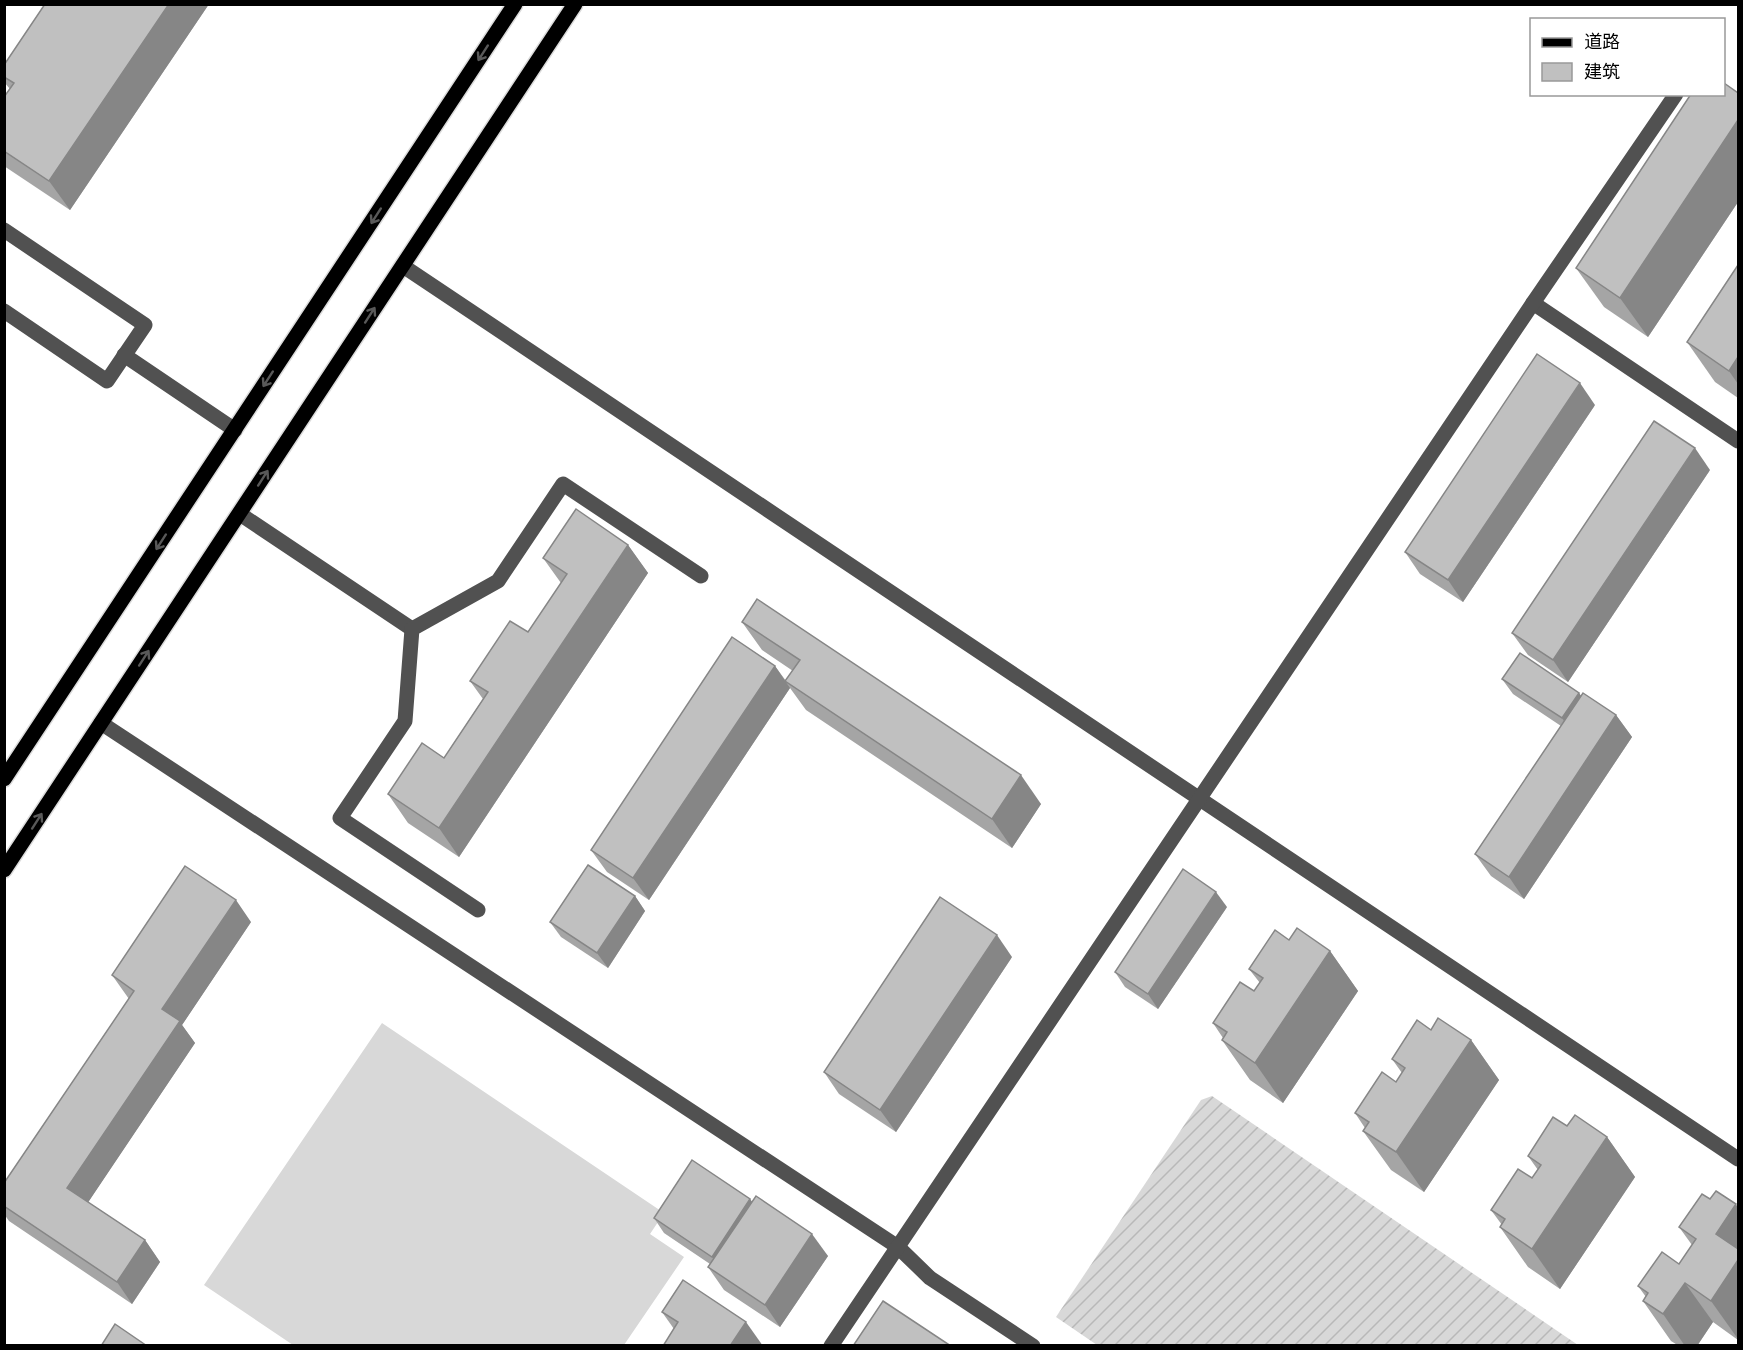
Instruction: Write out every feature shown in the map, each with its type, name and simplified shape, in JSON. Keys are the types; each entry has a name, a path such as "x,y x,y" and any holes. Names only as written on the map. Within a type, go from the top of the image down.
{"main road":[{"path":"4,779 515,4"},
{"path":"4,870 575,4"}],"lane":[{"path":"831,1346 1675,96"},
{"path":"4,230 145,325 107,381 4,311"},
{"path":"403,266 1738,1159"},
{"path":"1533,303 1738,441"},
{"path":"124,355 235,430"},
{"path":"412,629 498,581 563,484 701,576"},
{"path":"240,514 412,629"},
{"path":"412,629 405,721 340,818 478,910"},
{"path":"101,723 898,1247 930,1278 1034,1346"}],"shaded area":[{"path":"382,1023 664,1213 650,1234 684,1257 624,1345 293,1345 204,1285"},
{"path":"1212,1096 1578,1345 1097,1345 1056,1317 1201,1100"}],"building":[{"path":"45,4 169,4 49,181 4,151 4,97 14,83 4,77 4,65"},
{"path":"1725,84 1738,93 1738,120 1620,298 1576,268 1690,96 1725,96"},
{"path":"1738,265 1738,357 1729,371 1687,342"},
{"path":"1537,354 1580,383 1448,580 1405,552"},
{"path":"1654,421 1695,448 1553,660 1512,633"},
{"path":"576,509 628,545 439,828 388,794 422,743 444,758 488,692 470,681 510,621 528,632 567,574 543,558"},
{"path":"757,599 1021,775 992,819 785,681 800,660 742,622"},
{"path":"732,637 775,666 633,878 591,850"},
{"path":"1520,653 1579,693 1562,718 1502,679"},
{"path":"1583,693 1616,715 1509,877 1475,854"},
{"path":"588,865 635,896 597,953 550,922"},
{"path":"185,866 236,900 162,1009 180,1021 67,1188 145,1240 117,1282 4,1206 4,1183 134,991 112,975"},
{"path":"1183,869 1216,892 1148,994 1115,972"},
{"path":"940,897 997,935 880,1110 824,1072"},
{"path":"1297,928 1330,951 1255,1063 1222,1040 1227,1032 1213,1023 1240,982 1254,991 1263,978 1249,969 1275,930 1289,940"},
{"path":"1438,1018 1471,1040 1396,1152 1363,1131 1369,1122 1355,1113 1382,1072 1396,1082 1405,1068 1392,1059 1417,1020 1431,1030"},
{"path":"1575,1115 1607,1137 1532,1249 1500,1227 1505,1219 1491,1210 1518,1169 1532,1178 1541,1165 1528,1156 1553,1117 1567,1126"},
{"path":"692,1160 750,1199 712,1257 654,1218"},
{"path":"1716,1191 1736,1204 1716,1234 1738,1249 1738,1260 1711,1301 1685,1283 1663,1314 1643,1301 1648,1293 1638,1286 1662,1252 1679,1264 1696,1239 1679,1227 1702,1194 1710,1199"},
{"path":"756,1196 812,1234 765,1305 708,1267"},
{"path":"683,1280 746,1322 730,1346 663,1346 678,1322 662,1312"},
{"path":"883,1301 951,1346 853,1346"},
{"path":"115,1324 147,1346 101,1346"}]}
